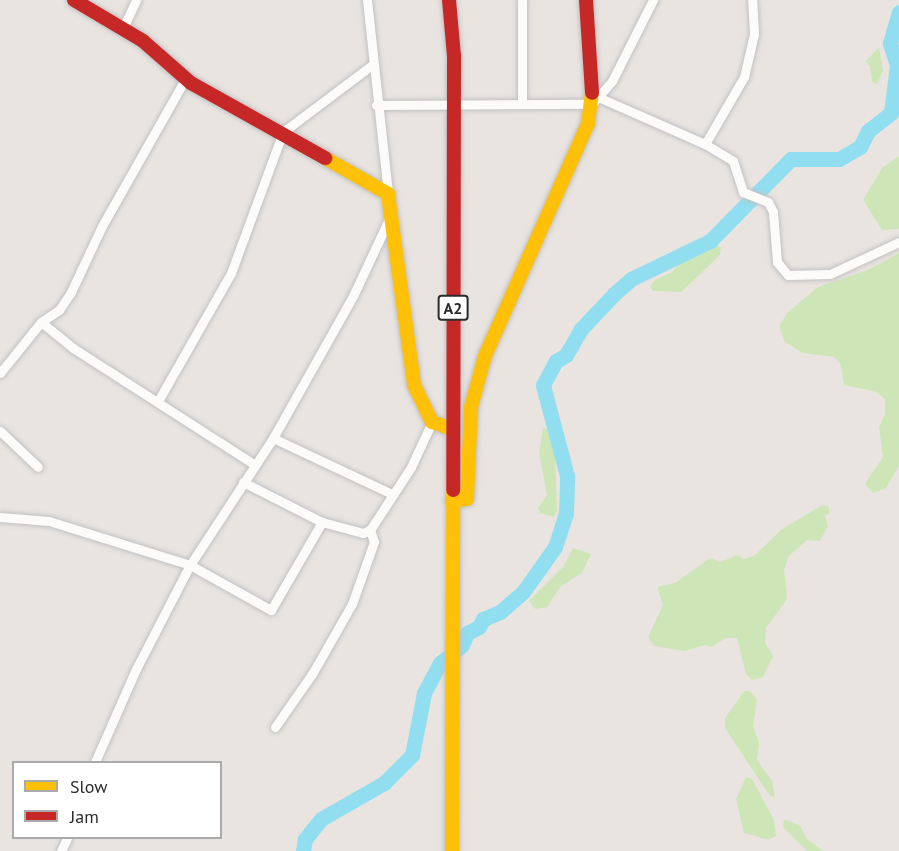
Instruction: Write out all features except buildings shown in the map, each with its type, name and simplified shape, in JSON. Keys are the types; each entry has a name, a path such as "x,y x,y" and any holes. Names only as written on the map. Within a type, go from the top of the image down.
{"street":[{"path":"74,0 123,28 185,78 388,194"},
{"path":"123,28 136,0"},
{"path":"366,0 389,219 414,385 432,422 452,429"},
{"name":"A2","path":"449,0 453,104 452,851"},
{"path":"522,0 522,101"},
{"path":"586,0 595,100"},
{"path":"452,501 467,499 471,407 485,356 580,144 595,100 616,73 653,0"},
{"path":"705,144 744,77 754,34 752,0"},
{"path":"158,401 231,273 283,132 372,65"},
{"path":"0,373 41,322 59,310 71,291 102,226 185,78"},
{"path":"376,105 595,100 705,144 733,161 742,178 744,192 768,202 773,212 777,262 788,275 830,274 899,242"},
{"path":"95,761 136,669 190,565 273,438 353,296 389,219"},
{"path":"41,322 73,348 255,465"},
{"path":"243,482 322,522 356,533 370,530 411,467 432,422"},
{"path":"0,431 38,467"},
{"path":"273,438 392,494"},
{"path":"0,517 49,520 190,565 272,610 322,522"},
{"path":"275,727 312,674 352,604 374,542 370,530"}],"green space":[{"path":"879,47 883,71 877,84 872,82 870,66 865,62"},
{"path":"899,156 899,229 882,230 863,200 882,168"},
{"path":"716,245 721,247 720,255 681,292 653,291 650,286 655,280 672,272 686,256"},
{"path":"899,253 899,466 886,488 873,493 865,484 883,457 879,427 885,414 885,399 876,392 844,385 840,363 834,357 803,353 785,342 779,326 788,312 818,287 870,269"},
{"path":"543,428 549,430 555,452 557,511 554,517 540,513 538,508 547,495 539,453"},
{"path":"822,505 829,507 829,513 825,516 828,526 820,541 807,540 789,556 784,569 787,599 766,628 765,642 773,656 763,677 752,680 746,674 737,638 725,638 712,647 705,645 684,651 654,646 648,637 663,605 657,587 675,583 710,558 720,562 738,555 743,559 754,556 781,530"},
{"path":"573,548 591,554 582,573 560,587 547,607 535,609 529,601 563,567"},
{"path":"744,691 750,691 757,700 753,726 759,743 757,760 772,781 775,798 769,795 725,728 725,718"},
{"path":"746,777 752,779 774,820 776,836 769,840 744,833 736,799"},
{"path":"784,819 800,826 807,839 823,851 807,851 783,827"}],"waterway":[{"path":"303,851 305,839 321,819 384,783 412,755 424,693 440,663 462,645 467,633 479,627 483,619 500,612 523,592 555,547 566,513 567,476 543,385 556,361 566,355 581,329 631,279 710,241 791,159 839,159 860,147 868,131 891,113 897,65 890,43 899,12"}],"traffic: slow":[{"path":"452,501 467,499 471,407 485,356 588,124 592,93"},
{"path":"325,158 388,194 414,385 432,422 452,429"},
{"path":"452,851 453,490"}],"traffic: jam":[{"path":"74,0 143,41 191,83 325,158"},
{"path":"449,0 454,56 453,490"},
{"path":"586,0 592,93"}]}
